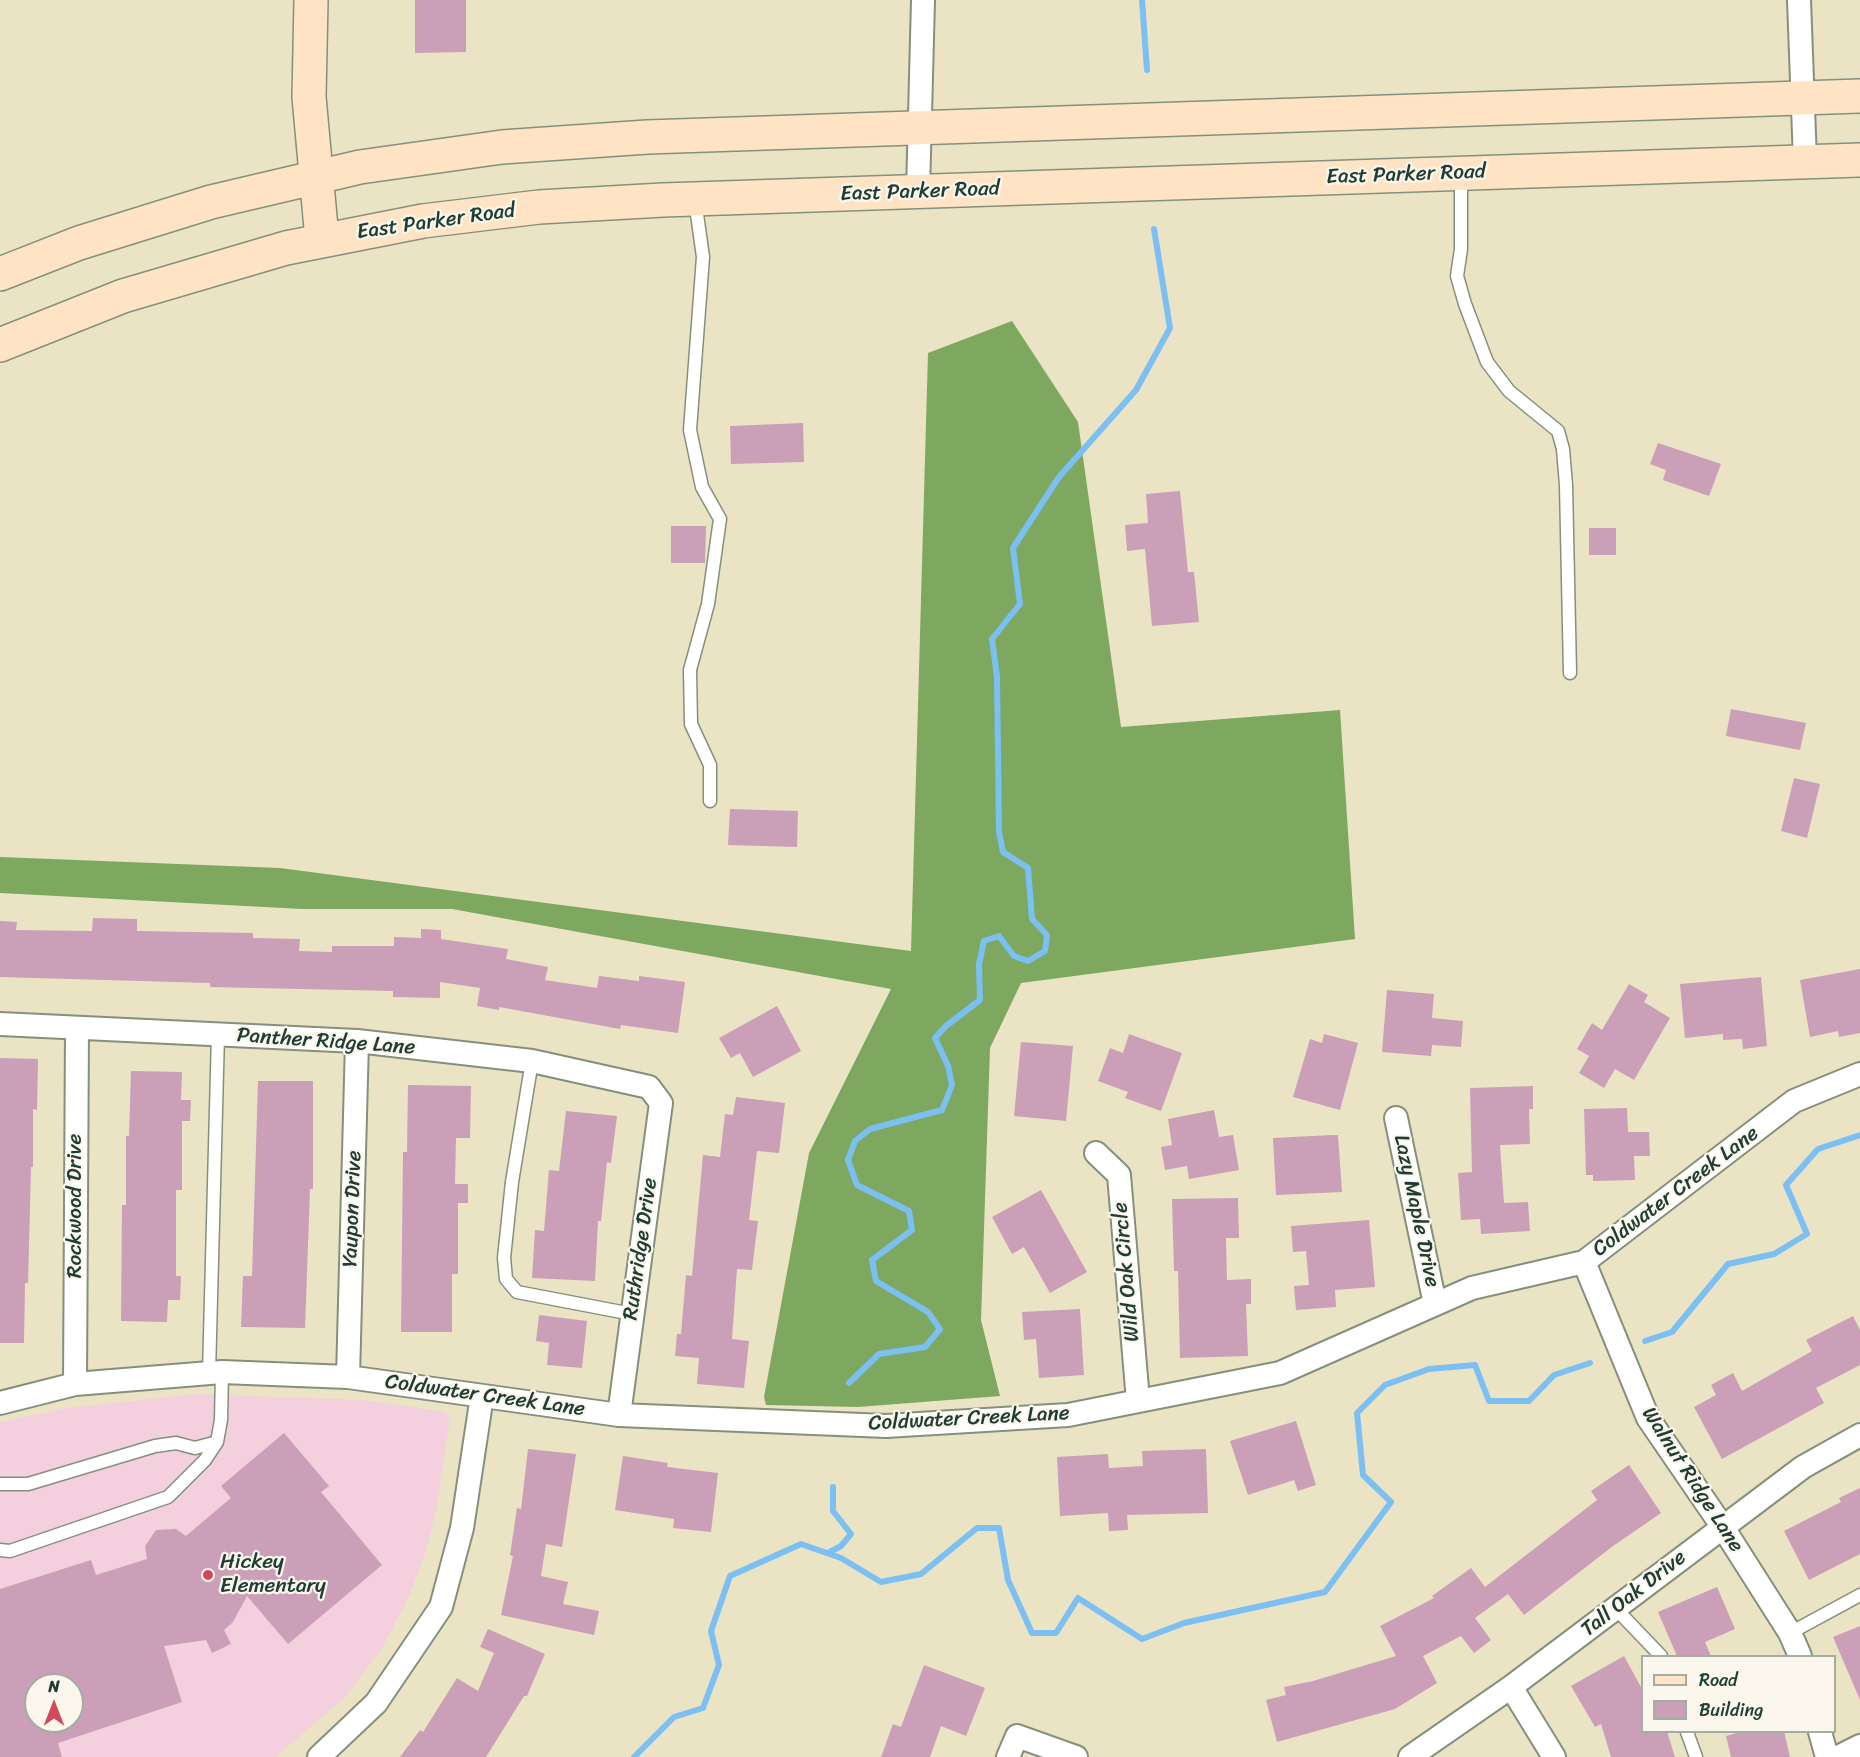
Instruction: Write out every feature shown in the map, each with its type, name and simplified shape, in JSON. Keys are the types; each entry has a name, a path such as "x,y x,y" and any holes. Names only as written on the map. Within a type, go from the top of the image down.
{"main road":[{"path":"311,0 309,97 322,239"},
{"path":"0,274 165,214 315,176 411,158 513,146 647,137 1860,96"},
{"name":"East Parker Road","path":"0,345 144,289 227,263 322,239 423,220 489,213 595,203 695,199 1860,160"}],"street":[{"path":"918,192 923,0"},
{"path":"1799,0 1805,161"},
{"name":"Panther Ridge Lane","path":"0,1024 357,1041 532,1061 649,1087"},
{"name":"Rockwood Drive","path":"75,1384 77,1028"},
{"name":"Yaupon Drive","path":"348,1377 357,1041"},
{"name":"Coldwater Creek Lane","path":"0,1403 75,1384 215,1373 348,1377 619,1415 886,1426 1068,1415 1280,1373 1472,1288 1584,1262 1794,1101 1860,1074"},
{"name":"Ruthridge Drive","path":"619,1415 661,1103 649,1087"},
{"name":"Lazy Maple Drive","path":"1396,1118 1435,1304"},
{"name":"Wild Oak Circle","path":"1096,1153 1119,1175 1138,1401"},
{"name":"Walnut Ridge Lane","path":"1584,1262 1648,1418 1722,1526 1790,1633 1800,1655"},
{"path":"319,1757 376,1703 441,1607 462,1528 482,1396"},
{"name":"Tall Oak Drive","path":"1410,1757 1511,1687 1803,1467 1860,1435"},
{"path":"1511,1687 1554,1757"},
{"path":"1821,1733 1827,1757"},
{"path":"1008,1757 1017,1736 1077,1757"},
{"path":"1838,1757 1860,1746"}],"lane":[{"path":"1461,174 1461,249 1457,276 1464,304 1487,362 1509,391 1558,431 1563,449 1566,485 1570,673"},
{"path":"695,199 703,257 690,430 702,487 720,519 708,604 690,670 691,724 710,765 710,801"},
{"path":"0,1550 10,1551 168,1497 206,1460 217,1442 221,1420 215,1373 218,1034"},
{"path":"532,1061 512,1182 504,1258 506,1279 517,1292 632,1314"},
{"path":"0,1484 28,1484 155,1446 176,1443 195,1448 217,1442"},
{"path":"1790,1633 1860,1595"},
{"path":"1616,1609 1660,1655"},
{"path":"1688,1733 1696,1757"}],"shaded area":[{"name":"Hickey Elementary","path":"195,1394 363,1400 445,1412 450,1418 436,1513 425,1554 409,1596 381,1650 346,1696 276,1757 0,1757 0,1422 68,1408"}],"green space":[{"path":"1012,321 1078,422 1121,727 1340,710 1355,939 1021,983 990,1048 981,1320 1000,1396 858,1407 766,1405 764,1397 809,1153 891,989 452,909 302,909 0,893 0,857 280,868 911,951 928,353"}],"building":[{"path":"415,0 466,0 466,52 415,53"},
{"path":"803,423 804,462 731,464 730,426"},
{"path":"1658,443 1721,464 1709,496 1663,480 1666,470 1650,464"},
{"path":"1180,491 1188,572 1194,572 1199,622 1152,626 1145,549 1127,551 1125,525 1148,523 1146,494"},
{"path":"671,526 706,526 705,563 671,563"},
{"path":"1589,528 1616,528 1616,555 1589,555"},
{"path":"1731,709 1806,723 1800,750 1726,736"},
{"path":"1794,778 1820,784 1807,838 1781,831"},
{"path":"730,809 798,811 797,847 728,845"},
{"path":"93,918 137,919 137,931 253,933 253,938 300,939 299,951 332,952 332,946 394,946 394,937 421,938 421,929 441,930 441,939 508,949 506,959 548,967 545,980 597,988 599,976 639,981 639,976 685,982 678,1033 621,1025 620,1029 499,1007 499,1010 477,1006 480,988 440,982 440,998 393,997 393,991 210,987 210,983 0,977 0,921 17,922 16,930 92,931"},
{"path":"1860,969 1860,1033 1839,1037 1838,1031 1810,1037 1800,980"},
{"path":"1761,977 1767,1046 1743,1049 1742,1039 1723,1040 1723,1034 1685,1038 1680,984"},
{"path":"1629,984 1648,995 1644,1002 1670,1018 1634,1080 1615,1069 1604,1088 1579,1073 1589,1056 1577,1049 1592,1023 1602,1030"},
{"path":"1387,990 1434,994 1432,1018 1463,1021 1461,1047 1432,1045 1431,1056 1382,1052"},
{"path":"777,1006 801,1051 753,1077 740,1053 731,1058 719,1038"},
{"path":"1129,1034 1182,1053 1161,1111 1125,1098 1128,1092 1098,1081 1110,1048 1123,1053"},
{"path":"1324,1034 1358,1043 1340,1110 1293,1097 1310,1039 1322,1043"},
{"path":"1021,1042 1073,1046 1066,1121 1014,1116"},
{"path":"0,1058 38,1059 37,1110 33,1109 33,1167 31,1167 28,1283 25,1283 24,1343 0,1343"},
{"path":"131,1071 182,1072 181,1100 191,1100 190,1121 182,1121 182,1190 176,1190 176,1276 181,1276 180,1300 168,1300 167,1322 121,1321 122,1205 126,1205 126,1136 129,1136"},
{"path":"258,1081 313,1081 313,1189 310,1189 305,1328 241,1327 243,1276 252,1276"},
{"path":"408,1085 471,1086 470,1138 456,1138 455,1184 468,1184 468,1203 458,1203 458,1274 452,1274 452,1332 401,1332 403,1152 407,1152"},
{"path":"1533,1086 1533,1109 1529,1109 1530,1144 1500,1145 1504,1203 1528,1202 1530,1231 1481,1234 1480,1219 1461,1220 1458,1173 1472,1172 1470,1088"},
{"path":"736,1097 785,1103 779,1153 757,1151 749,1220 758,1221 752,1270 737,1269 732,1339 749,1341 744,1388 697,1384 699,1358 675,1356 677,1334 681,1334 686,1275 692,1276 703,1155 720,1157 725,1114 733,1115"},
{"path":"1627,1108 1628,1132 1649,1132 1650,1156 1634,1156 1635,1180 1593,1181 1593,1175 1586,1175 1584,1109"},
{"path":"1214,1110 1219,1137 1233,1135 1239,1170 1189,1179 1187,1166 1165,1170 1161,1147 1172,1145 1168,1119"},
{"path":"566,1111 617,1116 611,1163 607,1162 601,1221 598,1221 595,1281 532,1278 535,1230 544,1231 549,1170 559,1171"},
{"path":"1338,1135 1342,1192 1276,1195 1273,1138"},
{"path":"1041,1190 1087,1272 1050,1293 1024,1247 1012,1254 992,1217"},
{"path":"1238,1198 1239,1238 1226,1238 1227,1280 1251,1279 1251,1304 1246,1304 1248,1356 1180,1358 1178,1271 1174,1271 1172,1199"},
{"path":"1369,1220 1375,1287 1335,1290 1336,1307 1296,1310 1294,1286 1309,1285 1306,1251 1293,1252 1291,1226"},
{"path":"1080,1309 1084,1375 1039,1378 1036,1339 1024,1340 1022,1312"},
{"path":"539,1315 587,1321 582,1368 547,1365 549,1343 536,1341"},
{"path":"1853,1316 1860,1330 1860,1365 1816,1388 1824,1403 1722,1459 1694,1407 1716,1395 1711,1385 1733,1373 1742,1391 1812,1351 1806,1340"},
{"path":"1296,1421 1316,1485 1298,1491 1294,1480 1248,1495 1230,1441"},
{"path":"284,1433 329,1486 321,1492 382,1565 288,1644 247,1596 233,1622 224,1630 231,1644 212,1653 206,1640 164,1646 182,1702 58,1743 62,1757 0,1757 0,1589 91,1560 96,1575 147,1559 145,1546 156,1530 176,1529 186,1536 231,1498 221,1486"},
{"path":"528,1449 576,1454 562,1547 546,1544 541,1576 568,1582 563,1604 599,1611 594,1635 501,1615 513,1556 510,1555 517,1508 521,1509"},
{"path":"1206,1449 1208,1513 1127,1515 1128,1530 1109,1531 1108,1513 1060,1516 1057,1457 1108,1454 1109,1468 1143,1466 1142,1451"},
{"path":"623,1456 668,1463 667,1467 718,1473 711,1532 673,1528 674,1519 615,1510"},
{"path":"1629,1465 1661,1513 1613,1546 1524,1615 1508,1594 1475,1618 1491,1640 1474,1653 1461,1636 1423,1656 1437,1683 1395,1709 1277,1742 1266,1700 1286,1695 1284,1687 1313,1681 1396,1656 1380,1626 1434,1598 1432,1596 1471,1568 1485,1587 1597,1500 1591,1491"},
{"path":"1860,1488 1860,1554 1809,1580 1784,1531 1841,1502 1839,1498"},
{"path":"1717,1587 1735,1629 1705,1642 1711,1655 1677,1655 1658,1612"},
{"path":"1860,1626 1860,1700 1833,1637"},
{"path":"488,1629 545,1654 527,1696 524,1696 486,1757 400,1757 420,1730 423,1732 457,1678 478,1691 494,1653 480,1647"},
{"path":"1624,1656 1641,1687 1641,1733 1668,1733 1675,1757 1611,1757 1601,1724 1595,1727 1571,1686"},
{"path":"924,1665 985,1688 966,1736 941,1726 930,1757 881,1757 893,1724 901,1727"},
{"path":"1737,1733 1784,1733 1790,1757 1731,1757 1726,1736"}],"waterway":[{"path":"1142,0 1147,70"},
{"path":"849,1383 879,1354 925,1347 940,1329 928,1312 876,1281 872,1260 912,1230 909,1211 857,1185 848,1160 855,1141 870,1129 942,1110 952,1085 948,1066 935,1038 946,1026 980,1000 979,964 984,941 999,936 1014,956 1028,961 1045,951 1047,935 1032,919 1028,868 1003,852 999,832 997,677 992,639 1020,604 1013,548 1059,477 1136,390 1170,328 1154,229"},
{"path":"1645,1341 1672,1332 1728,1264 1774,1254 1807,1234 1786,1185 1818,1149 1860,1135"},
{"path":"634,1757 674,1717 703,1708 719,1665 711,1631 730,1576 801,1544 841,1558 881,1582 921,1574 977,1528 999,1528 1008,1580 1032,1633 1056,1633 1078,1598 1142,1639 1184,1623 1325,1592 1391,1502 1363,1475 1357,1413 1385,1385 1429,1369 1475,1365 1489,1401 1529,1401 1554,1375 1590,1363"},
{"path":"828,1553 841,1546 851,1534 833,1511 833,1487"}],"place":[{"name":"Hickey Elementary","path":"208,1575"}]}
